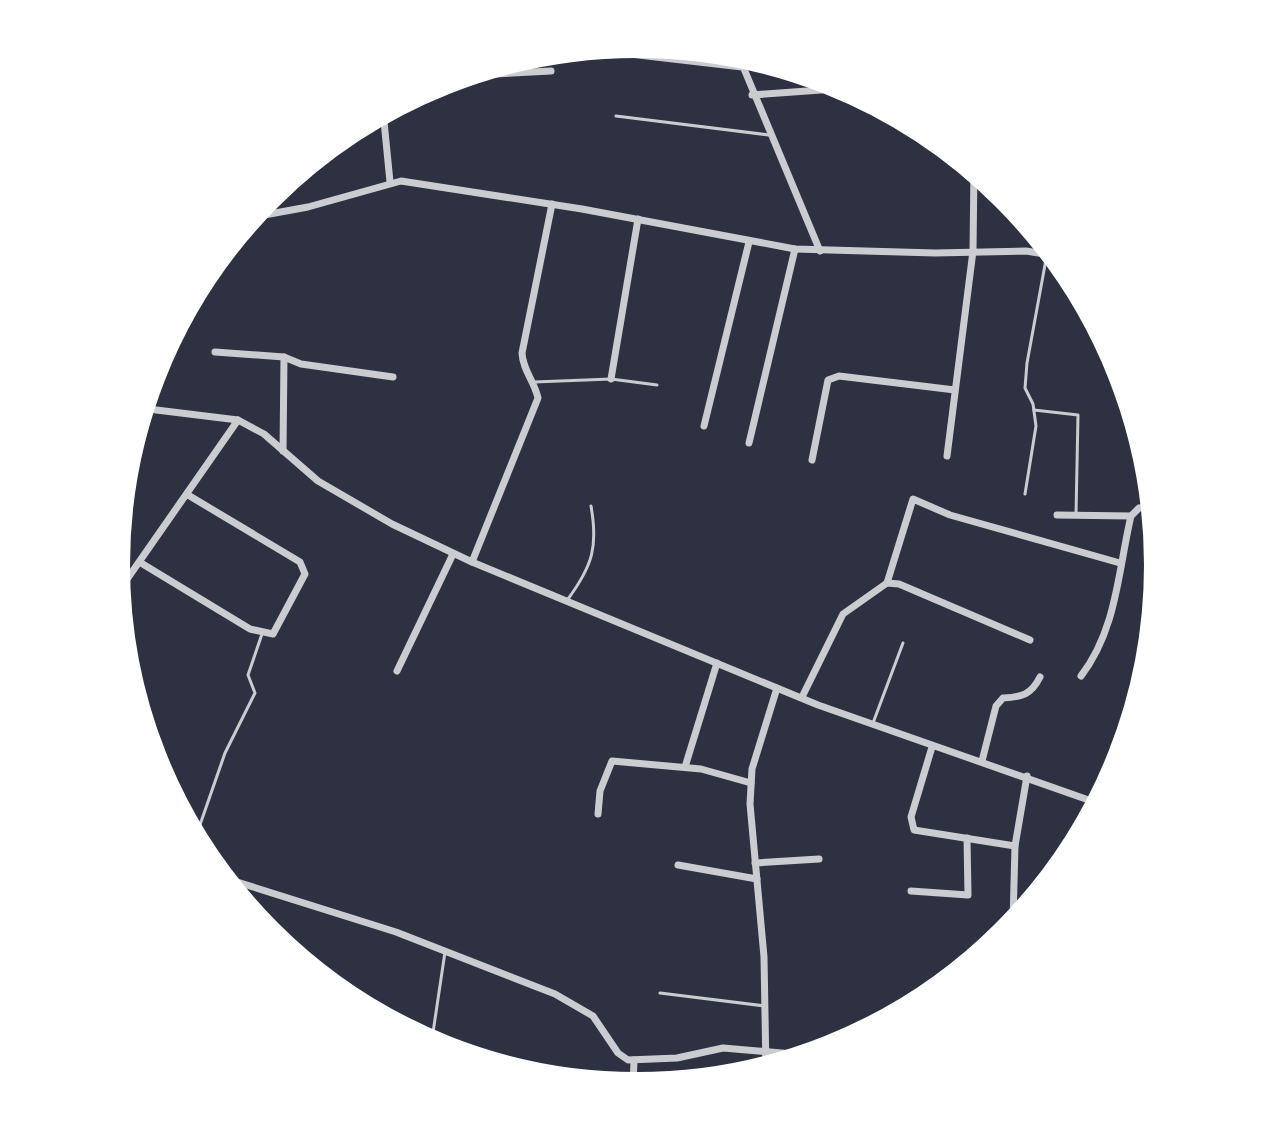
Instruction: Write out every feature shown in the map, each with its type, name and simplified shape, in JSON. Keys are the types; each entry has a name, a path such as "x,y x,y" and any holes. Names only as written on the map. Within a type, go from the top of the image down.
{"street":[{"path":"651,56 739,67"},
{"path":"742,67 820,251"},
{"path":"503,73 551,71"},
{"path":"752,95 819,90"},
{"path":"384,123 390,182"},
{"path":"268,214 308,207 390,182 427,183 795,249 1040,254"},
{"path":"947,456 973,251 974,183"},
{"path":"472,562 538,398 534,382 523,368 522,353 552,204"},
{"path":"611,379 638,219"},
{"path":"704,426 749,242"},
{"path":"749,443 795,249"},
{"path":"215,352 284,357 301,364 393,377"},
{"path":"283,451 284,357"},
{"path":"812,460 828,380 839,376 955,390"},
{"path":"153,410 238,420 283,451 318,481 392,524 453,554 777,688 932,747 1027,776 1089,800"},
{"path":"128,579 238,420"},
{"path":"141,563 250,629 273,634 305,574 300,562 188,495"},
{"path":"802,697 843,614 887,583 913,499 950,515 1120,563"},
{"path":"1081,676 1094,659 1108,627 1131,516 1143,508"},
{"path":"1057,515 1131,516"},
{"path":"397,671 453,554"},
{"path":"887,583 899,584 1030,640"},
{"path":"685,767 717,663"},
{"path":"982,761 996,706 1003,698 1021,697 1033,691 1040,677"},
{"path":"765,1059 765,1006 751,783 752,769 777,688"},
{"path":"932,747 911,817 914,830 1015,846"},
{"path":"598,814 600,791 612,761 685,767 751,783"},
{"path":"1013,908 1015,846 1027,776"},
{"path":"911,891 968,895 967,838"},
{"path":"755,863 819,859"},
{"path":"678,865 757,879"},
{"path":"238,882 396,932 555,994 593,1016 618,1053 634,1060 677,1058 723,1048 782,1054"},
{"path":"633,1075 634,1060"}],"lane":[{"path":"616,116 769,135"},
{"path":"1025,494 1036,426 1034,410 1025,388 1027,363 1046,261"},
{"path":"534,382 611,379 657,385"},
{"path":"1034,410 1078,415 1076,515"},
{"path":"566,602 585,576 597,539 591,506"},
{"path":"200,826 225,753 255,693 248,675 262,632"},
{"path":"873,723 903,643"},
{"path":"433,1032 445,952"},
{"path":"660,993 765,1006"}]}
